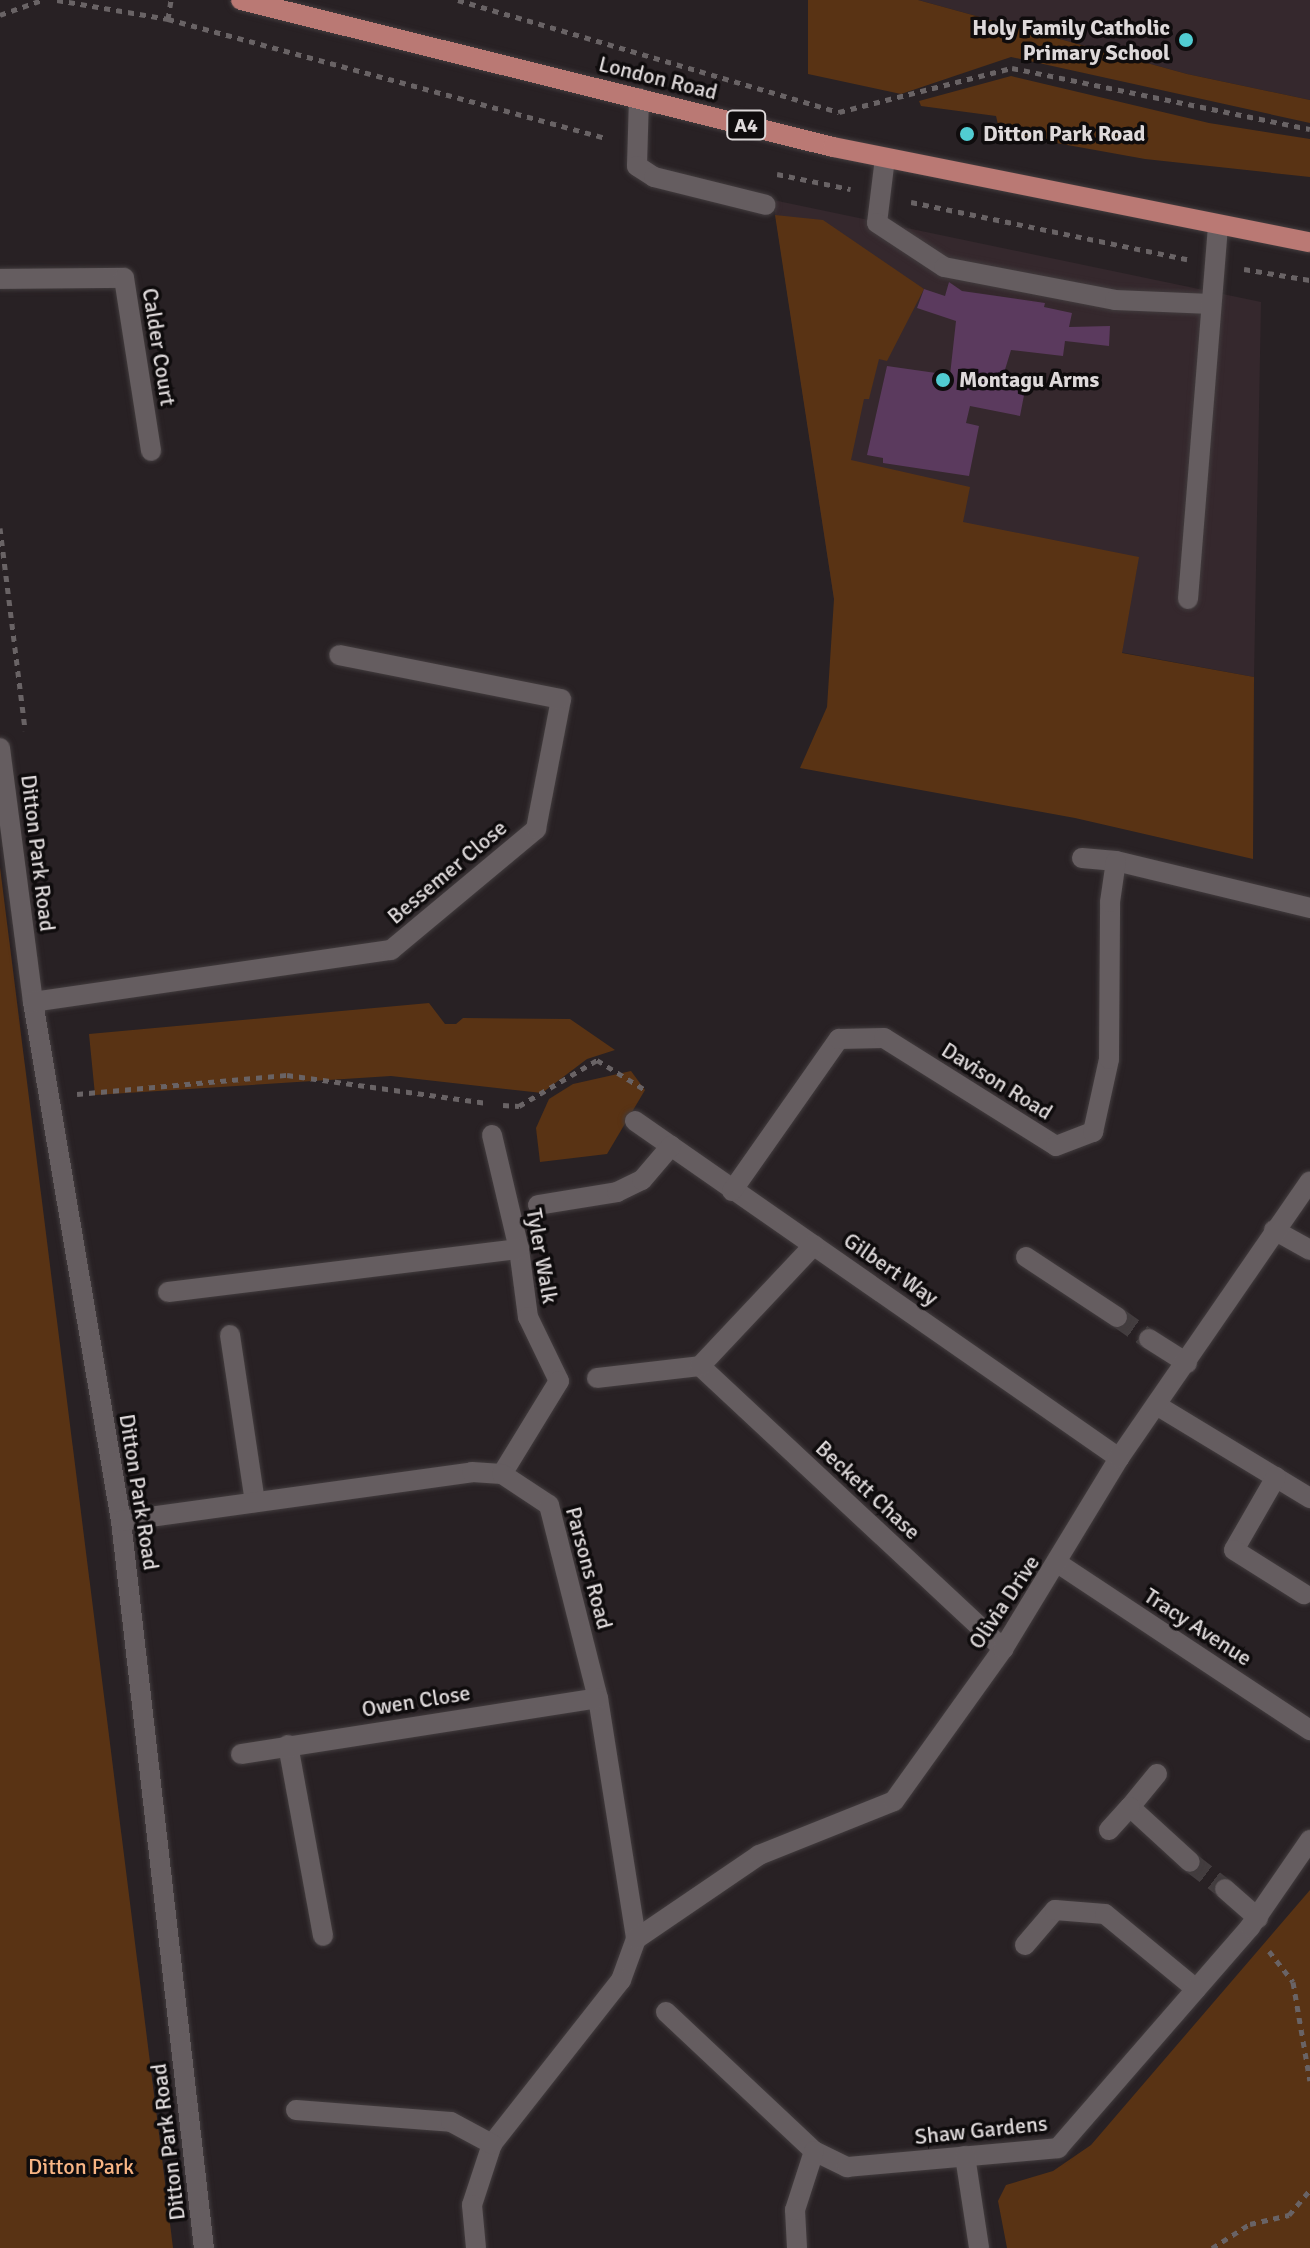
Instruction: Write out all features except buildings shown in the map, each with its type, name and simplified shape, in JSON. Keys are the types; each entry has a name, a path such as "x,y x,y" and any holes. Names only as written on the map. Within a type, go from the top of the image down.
{"main road":[{"name":"London Road","path":"241,0 304,8 639,98 885,158 1310,242"},
{"name":"London Road","path":"1255,232 1310,229"}],"street":[{"path":"639,98 637,166 654,177 766,205"},
{"path":"885,158 877,223 944,267 1115,300 1211,304"},
{"path":"1188,599 1218,225"},
{"name":"Calder Court","path":"0,279 124,278 151,451"},
{"name":"Bessemer Close","path":"33,1002 391,950 536,829 561,699 339,655"},
{"name":"Ditton Park Road","path":"0,748 33,1002 121,1521 204,2248"},
{"path":"1082,858 1116,861 1310,908"},
{"name":"Davison Road","path":"732,1191 839,1039 884,1038 1056,1146 1093,1132 1109,1059 1110,902 1116,861"},
{"name":"Gilbert Way","path":"635,1121 1119,1458"},
{"name":"Tyler Walk","path":"492,1135 519,1249 528,1317 559,1381 502,1474"},
{"path":"538,1205 617,1192 642,1180 671,1146"},
{"name":"Olivia Drive","path":"636,1939 759,1855 894,1801 1003,1649 1059,1564 1119,1458 1158,1406 1274,1230 1310,1181"},
{"path":"1274,1230 1310,1250"},
{"path":"597,1378 700,1366 814,1245"},
{"path":"168,1292 519,1249"},
{"path":"1026,1257 1117,1317"},
{"path":"230,1335 255,1502"},
{"path":"1149,1339 1187,1363"},
{"name":"Beckett Chase","path":"700,1366 1003,1649"},
{"path":"1158,1406 1310,1498"},
{"path":"121,1521 472,1472 502,1474"},
{"name":"Parsons Road","path":"492,2144 621,1980 636,1939 598,1698 549,1505 502,1474"},
{"path":"1276,1477 1234,1550 1304,1594"},
{"name":"Tracy Avenue","path":"1059,1564 1310,1730"},
{"name":"Owen Close","path":"241,1754 598,1698"},
{"path":"288,1745 323,1936"},
{"path":"1109,1830 1157,1774"},
{"path":"1130,1807 1190,1862"},
{"name":"Shaw Gardens","path":"666,2012 814,2151 847,2167 1058,2148 1254,1922 1310,1840"},
{"path":"1225,1889 1254,1922"},
{"path":"1025,1945 1055,1910 1105,1914 1196,1989"},
{"path":"296,2110 451,2122 492,2144 472,2205 476,2248"},
{"path":"797,2248 795,2210 814,2151"},
{"path":"965,2156 979,2248"}],"path":[{"path":"0,15 42,0"},
{"path":"57,0 168,19 637,146"},
{"path":"168,19 171,0"},
{"path":"458,0 839,112 1012,68 1310,129"},
{"path":"774,174 1215,264 1310,280"},
{"path":"75,1094 287,1075 486,1104 492,1135"},
{"path":"1254,1922 1293,1982 1310,2081"},
{"path":"1212,2248 1250,2224 1289,2215 1310,2190"}],"shaded area":[{"name":"Holy Family Catholic Primary School","path":"918,0 1310,0 1310,100 1187,74"},
{"path":"773,200 1261,302 1254,677 834,599"}],"green space":[{"path":"808,0 918,0 1187,74 1310,100 1310,123 1011,57 901,94 808,74"},
{"path":"1011,76 1209,123 1310,139 1310,177 1145,159 1000,133 996,116 921,106 919,101"},
{"path":"775,215 823,220 924,289 887,361 879,359 869,399 864,399 851,460 970,487 963,522 1139,557 1122,653 1254,677 1253,859 1075,818 800,768 827,707 834,599"},
{"name":"Ditton Park","path":"0,867 161,2150 173,2248 0,2248"},
{"path":"429,1003 445,1024 456,1024 463,1018 570,1019 615,1050 587,1059 542,1093 391,1076 95,1095 89,1034"},
{"path":"631,1071 645,1090 607,1154 540,1162 536,1128 549,1099 573,1084"},
{"path":"1310,1890 1310,2248 1007,2248 998,2201 1006,2185 1053,2171 1091,2145"}],"tunnel":[{"path":"1117,1317 1149,1339"},
{"path":"1190,1862 1225,1889"}],"place":[{"name":"Holy Family Catholic Primary School","path":"1186,40"},
{"name":"Ditton Park Road","path":"967,134"},
{"name":"Montagu Arms","path":"943,380"}]}
